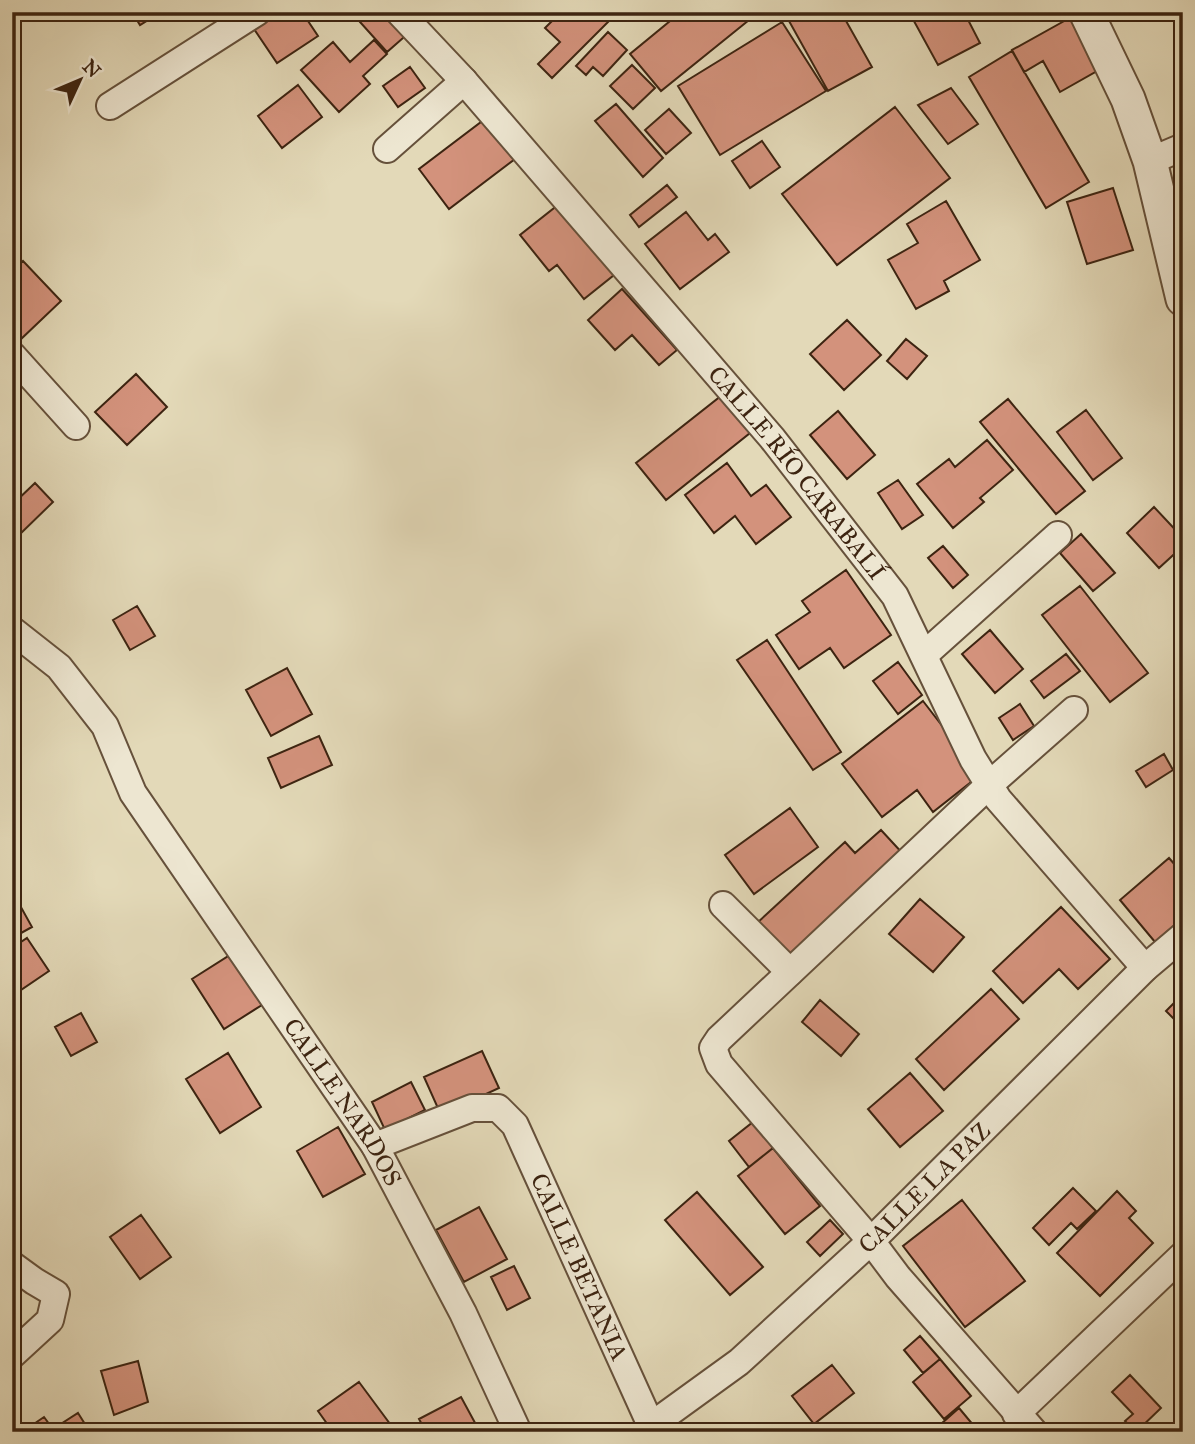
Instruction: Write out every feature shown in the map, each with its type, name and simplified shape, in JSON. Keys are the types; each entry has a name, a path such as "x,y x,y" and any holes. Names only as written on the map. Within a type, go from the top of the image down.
{"street":[{"path":"110,106 257,12"},
{"name":"CALLE RÍO CARABALÍ","path":"399,12 464,81 772,438 895,596 973,759 998,799 1145,968"},
{"path":"1086,12 1128,99 1150,161 1183,299"},
{"path":"387,149 464,81"},
{"path":"1150,161 1183,147"},
{"path":"12,355 76,426"},
{"path":"924,655 1058,535"},
{"name":"CALLE NARDOS","path":"12,630 59,667 105,726 133,793 375,1146 463,1312 518,1432"},
{"path":"1074,710 989,785 719,1039 713,1048 719,1064 1025,1423 1183,1255"},
{"path":"723,905 790,972"},
{"name":"CALLE LA PAZ","path":"653,1428 739,1362 871,1241 1145,968 1183,936"},
{"name":"CALLE BETANIA","path":"375,1146 472,1108 498,1108 515,1125 653,1428"},
{"path":"12,1265 57,1294 50,1320 12,1355"}],"building":[{"path":"132,12 161,12 140,25"},
{"path":"274,12 302,12 318,36 277,63 252,26"},
{"path":"351,12 394,12 411,31 387,52"},
{"path":"561,12 598,12 608,22 552,78 538,64 560,42 545,28"},
{"path":"681,12 752,12 754,16 661,91 630,54"},
{"path":"784,12 841,12 872,67 828,91"},
{"path":"909,12 964,12 980,43 938,65"},
{"path":"1075,15 1104,67 1060,92 1043,61 1024,72 1012,50"},
{"path":"782,22 826,91 720,155 678,86"},
{"path":"608,32 627,50 603,76 593,67 586,75 576,66"},
{"path":"374,40 387,54 363,76 370,84 339,112 301,70 333,42 350,62"},
{"path":"1012,51 1089,182 1046,208 969,77"},
{"path":"632,65 655,88 633,109 610,86"},
{"path":"410,67 425,88 398,107 383,86"},
{"path":"298,85 322,117 282,148 258,116"},
{"path":"951,88 978,124 948,144 918,105"},
{"path":"616,104 663,158 643,177 595,121"},
{"path":"895,107 950,178 837,265 782,194"},
{"path":"669,109 691,133 666,154 645,130"},
{"path":"485,119 515,159 449,209 419,169"},
{"path":"762,141 780,167 750,188 732,161"},
{"path":"667,185 677,197 639,227 630,215"},
{"path":"1113,188 1133,250 1087,264 1067,202"},
{"path":"563,201 619,271 584,299 557,265 549,271 520,235"},
{"path":"946,201 980,260 944,281 949,291 916,309 888,260 918,243 907,224"},
{"path":"686,212 708,240 715,234 729,252 680,289 645,244"},
{"path":"23,261 61,301 20,340 12,332 12,271"},
{"path":"622,289 677,350 659,365 632,335 615,350 588,320"},
{"path":"847,320 881,355 844,390 810,354"},
{"path":"906,339 927,356 907,379 887,361"},
{"path":"136,374 167,407 127,445 95,412"},
{"path":"726,392 755,429 666,500 636,463"},
{"path":"1008,399 1085,491 1056,514 980,422"},
{"path":"1086,410 1122,458 1093,480 1057,432"},
{"path":"838,411 875,455 847,479 810,435"},
{"path":"987,440 1013,470 980,498 984,502 953,528 917,484 949,459 955,467"},
{"path":"727,463 751,496 766,485 791,517 756,544 735,516 714,533 685,495"},
{"path":"898,480 923,515 902,529 878,493"},
{"path":"35,483 53,502 17,537 12,531 12,505"},
{"path":"1154,507 1183,538 1183,546 1159,568 1127,533"},
{"path":"1081,534 1115,573 1093,591 1060,553"},
{"path":"943,546 968,575 953,588 928,558"},
{"path":"846,570 891,635 844,668 830,648 799,669 776,635 810,612 802,601"},
{"path":"1080,586 1148,673 1110,702 1042,615"},
{"path":"137,606 155,636 130,650 113,620"},
{"path":"990,630 1023,669 995,693 962,654"},
{"path":"767,640 841,752 813,770 737,660"},
{"path":"1066,654 1080,671 1044,698 1031,681"},
{"path":"898,662 922,695 898,714 873,681"},
{"path":"287,668 312,714 271,736 246,690"},
{"path":"923,701 980,775 933,812 917,790 882,817 842,764"},
{"path":"1020,704 1034,726 1013,740 999,718"},
{"path":"319,736 332,765 281,788 268,758"},
{"path":"1164,754 1173,770 1146,787 1136,771"},
{"path":"790,808 818,847 754,894 725,855"},
{"path":"881,830 905,856 790,961 756,924 845,842 855,853"},
{"path":"1169,858 1183,874 1183,918 1155,942 1120,900"},
{"path":"12,891 32,927 12,938"},
{"path":"920,899 964,937 933,972 889,934"},
{"path":"1061,907 1110,959 1078,989 1059,969 1023,1003 993,971"},
{"path":"27,938 49,971 12,996 12,948"},
{"path":"230,955 262,1005 224,1029 192,979"},
{"path":"991,989 1019,1019 944,1090 916,1059"},
{"path":"1183,994 1183,1028 1166,1011"},
{"path":"820,1000 859,1034 841,1056 802,1022"},
{"path":"81,1013 97,1042 71,1056 55,1027"},
{"path":"482,1051 499,1088 441,1115 424,1077"},
{"path":"228,1053 261,1107 220,1133 186,1079"},
{"path":"910,1073 943,1111 900,1147 868,1109"},
{"path":"411,1082 425,1110 385,1130 372,1102"},
{"path":"753,1122 773,1148 749,1167 729,1141"},
{"path":"338,1127 365,1174 323,1197 297,1151"},
{"path":"773,1148 820,1206 785,1234 738,1176"},
{"path":"1073,1188 1096,1211 1077,1229 1071,1223 1049,1245 1033,1228"},
{"path":"1117,1191 1136,1211 1129,1218 1153,1243 1100,1296 1057,1253"},
{"path":"697,1192 763,1267 730,1295 665,1220"},
{"path":"962,1200 1025,1281 965,1327 903,1246"},
{"path":"479,1207 507,1259 464,1282 436,1230"},
{"path":"141,1215 171,1257 140,1279 110,1237"},
{"path":"830,1220 843,1234 820,1256 807,1242"},
{"path":"514,1266 530,1298 507,1310 491,1277"},
{"path":"920,1336 940,1359 923,1373 904,1350"},
{"path":"940,1359 971,1396 944,1419 913,1382"},
{"path":"138,1361 148,1402 114,1415 101,1371"},
{"path":"832,1365 854,1393 814,1424 792,1396"},
{"path":"1130,1375 1161,1408 1136,1432 1125,1421 1133,1414 1112,1392"},
{"path":"359,1382 396,1432 333,1432 318,1411"},
{"path":"461,1397 480,1432 426,1432 419,1419"},
{"path":"959,1408 979,1432 932,1432"},
{"path":"78,1413 90,1432 55,1432 53,1429"},
{"path":"44,1417 55,1432 22,1432"}]}
